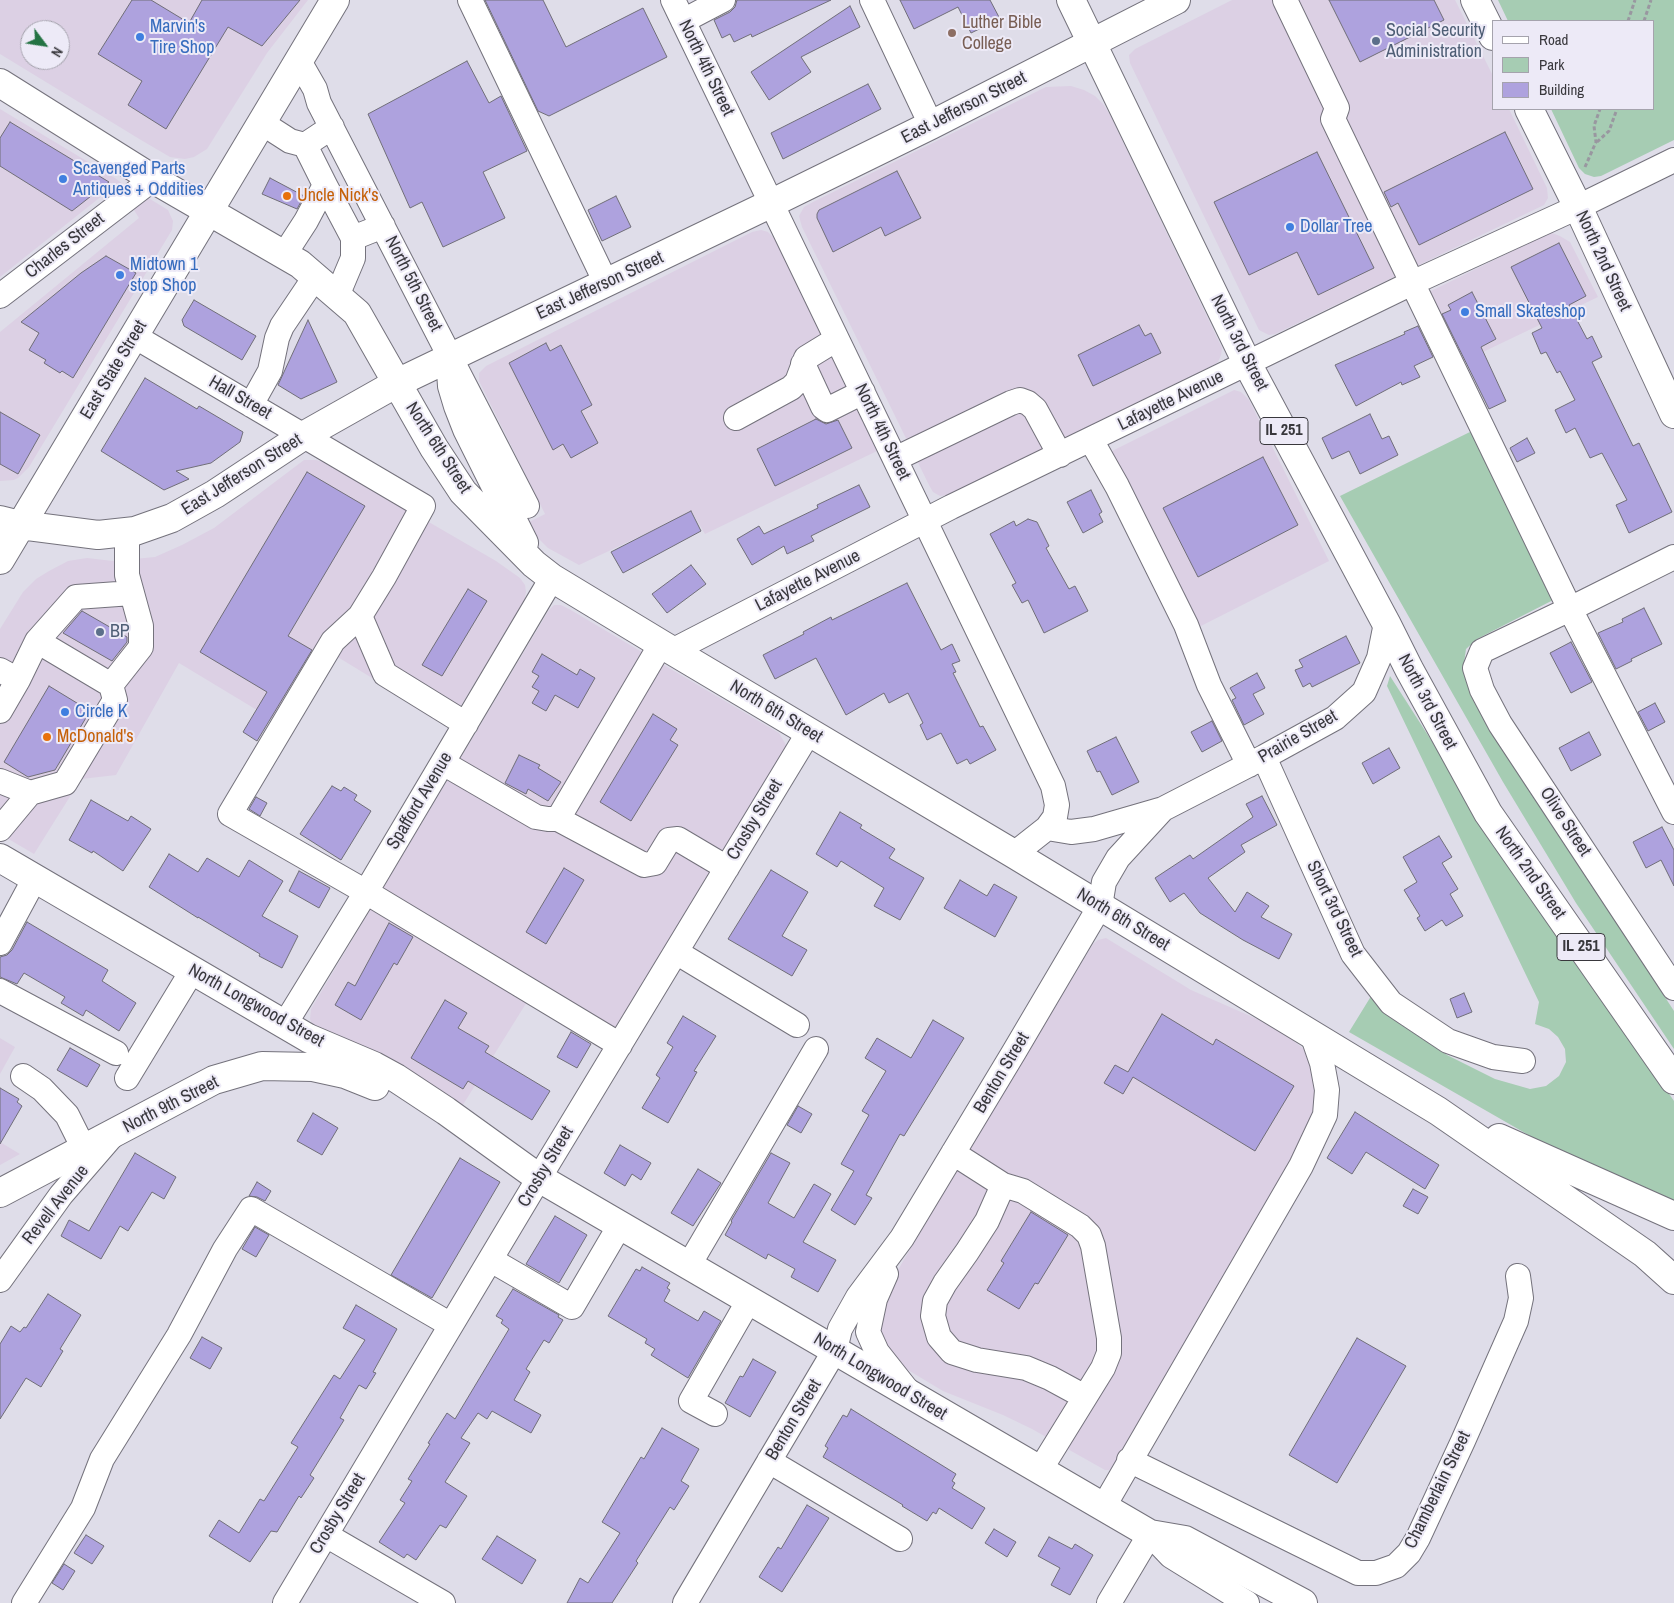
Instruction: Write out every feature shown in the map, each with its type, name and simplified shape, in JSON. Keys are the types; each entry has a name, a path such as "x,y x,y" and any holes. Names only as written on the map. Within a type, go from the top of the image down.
{"main road":[{"name":"East State Street","path":"0,560 10,523 134,336 335,0"},
{"name":"North 3rd Street","path":"1071,0 1247,363 1409,669 1488,813"},
{"name":"East Jefferson Street","path":"10,523 98,535 135,531 172,518 215,494 303,436 397,383 772,203 1176,0"},
{"path":"1475,0 1492,34"},
{"name":"North 6th Street","path":"0,83 153,179 300,264 337,296 357,314 434,448 463,492 544,571 666,648 1014,854 1438,1111"},
{"name":"North 2nd Street","path":"1530,110 1578,207 1674,414"},
{"path":"450,356 452,386 461,414 544,571"},
{"name":"North 2nd Street","path":"1488,813 1674,1080"},
{"name":"North Longwood Street","path":"0,858 308,1038 374,1066 396,1078 446,1111 539,1178 1150,1534"},
{"name":"North 9th Street","path":"0,1193 214,1080 262,1066 313,1067 345,1074 370,1083 434,1116"},
{"path":"1438,1111 1674,1216"},
{"path":"1438,1111 1645,1254 1674,1280"},
{"name":"North Longwood Street","path":"434,1116 509,1157"},
{"path":"1150,1534 1185,1540 1303,1603"}],"street":[{"path":"470,0 606,283"},
{"path":"678,10 723,0"},
{"path":"872,0 931,124"},
{"path":"1285,0 1337,108 1333,119 1570,609 1674,812"},
{"name":"North 4th Street","path":"678,10 1054,786 1057,805 1055,817 1047,828 1014,854"},
{"name":"North 5th Street","path":"299,61 526,506"},
{"path":"262,123 290,141 304,145 353,238 353,258 337,296"},
{"path":"304,145 332,127"},
{"name":"Lafayette Avenue","path":"666,648 1412,283 1578,207 1674,160"},
{"name":"Charles Street","path":"0,296 153,179"},
{"path":"284,255 306,221 325,185"},
{"path":"353,238 383,226"},
{"path":"251,405 270,371 277,338 282,326 315,277"},
{"name":"Hall Street","path":"134,336 422,506 384,577 360,616"},
{"path":"736,418 791,388 797,382 806,358 837,339"},
{"path":"803,364 823,407 827,410 863,392"},
{"path":"895,459 1010,403 1020,400 1028,403 1035,409 1060,455"},
{"name":"Short 3rd Street","path":"1091,440 1117,486 1186,625 1209,685 1257,761 1353,954 1391,1003 1448,1041 1493,1057 1523,1060"},
{"path":"111,685 141,647 141,626 127,575 127,532"},
{"path":"1570,609 1674,557"},
{"name":"Spafford Avenue","path":"285,1024 466,724 544,571"},
{"path":"0,711 9,675 76,597 132,593"},
{"name":"Olive Street","path":"1570,609 1482,650 1475,668 1482,690 1500,724 1670,974"},
{"path":"466,724 386,674 360,616 333,641 230,814 366,892 620,1045"},
{"name":"Prairie Street","path":"1047,828 1071,832 1094,828 1163,809 1257,761 1335,718 1364,692 1379,658 1386,623"},
{"path":"0,829 30,793 65,783 116,700 111,685 37,641"},
{"path":"558,819 666,648"},
{"name":"Crosby Street","path":"285,1603 809,732"},
{"path":"443,763 536,817 558,819 644,865 655,863 669,840 678,839 727,868"},
{"path":"0,781 30,793"},
{"name":"Prairie Street","path":"1100,906 1104,882 1118,858 1163,809"},
{"path":"0,943 35,878"},
{"name":"Benton Street","path":"685,1603 835,1350 840,1329 858,1296 902,1238 1100,906"},
{"path":"676,952 797,1025"},
{"path":"127,1078 192,971"},
{"path":"0,991 116,1053"},
{"path":"1104,1506 1301,1166 1325,1115 1327,1090 1322,1063 1312,1034"},
{"path":"689,1265 816,1049"},
{"path":"23,1076 42,1089 67,1115 84,1149"},
{"name":"Revell Avenue","path":"0,1280 60,1195 115,1133"},
{"path":"953,1153 1004,1185 1023,1191 1080,1226 1089,1236 1093,1246 1109,1338 1109,1354 1103,1368 1040,1470"},
{"path":"1004,1185 987,1221 935,1301 933,1316 939,1337 952,1352 977,1360 1026,1368 1050,1378 1085,1397"},
{"path":"24,1603 82,1508 102,1458 179,1335 225,1249 251,1209 452,1325"},
{"path":"491,1260 572,1306 620,1225"},
{"name":"Benton Street","path":"902,1238 875,1299 868,1332 878,1352 912,1396"},
{"name":"Chamberlain Street","path":"1129,1460 1358,1573 1376,1574 1396,1566 1409,1553 1418,1538 1516,1321 1521,1298 1518,1276"},
{"path":"716,1414 691,1400 749,1300"},
{"path":"769,1462 900,1539"},
{"path":"1109,1603 1150,1534"},
{"name":"North Longwood Street","path":"1150,1534 1171,1556 1247,1603"},
{"path":"326,1535 443,1603"}],"path":[{"path":"1628,20 1635,0"},
{"path":"1644,20 1651,0"},
{"path":"1596,142 1594,126 1600,110"},
{"path":"1585,167 1596,142 1610,131 1616,110"}],"shaded area":[{"path":"0,0 308,0 267,53 207,149 194,157 185,159 170,157 26,70 70,70 70,20 20,20 20,66 0,54"},
{"path":"1232,0 1455,0 1492,74 1492,110 1509,110 1547,188 1548,198 1544,205 1275,334 1269,335 1259,330 1130,63 1129,55 1135,49"},
{"path":"1071,86 1095,96 1110,115 1222,348 1221,355 1218,362 1212,366 948,495 940,496 933,492 929,485 802,227 799,216 804,207 813,202 1046,87"},
{"path":"0,109 115,178 123,184 124,190 117,199 103,195 0,277"},
{"path":"150,199 168,210 173,221 172,230 29,467 14,480 0,481 0,332 139,218 134,210 138,202"},
{"path":"761,230 768,232 775,239 877,451 705,534 692,512 579,565 548,548 527,523 545,514 479,381 479,373 486,366 752,232"},
{"path":"1552,233 1570,242 1598,297 1462,362 1425,294"},
{"path":"1234,390 1241,392 1249,400 1329,561 1193,630 1090,462"},
{"path":"304,460 316,460 327,463 496,561 520,578 525,585 524,602 449,725 336,656 290,730 179,663 116,775 81,779 34,854 0,834 0,629 23,592 36,579 68,561 87,558 113,561 155,557 182,545 214,528"},
{"path":"554,605 561,605 569,609 779,733 786,745 783,753 608,1044 530,997 461,1108 313,1027 310,1019 311,1009 549,610"},
{"path":"1106,938 1191,990 1257,1019 1286,1035 1305,1050 1315,1063 1318,1123 1113,1470 1105,1470 1003,1415 943,1391 898,1364 886,1349 881,1333 880,1320 889,1286 902,1263 1093,944 1098,940"},
{"path":"0,1038 15,1047 0,1074"},
{"path":"0,1142 20,1154 0,1165"}],"green space":[{"path":"1498,0 1674,0 1674,140 1601,176 1594,177 1585,174 1579,168 1551,110 1654,110 1654,20 1508,20"},
{"path":"1476,429 1559,597 1477,639 1466,649 1464,663 1467,679 1590,882 1674,1011 1674,1049 1576,903 1503,782 1340,496"},
{"path":"1390,676 1490,832 1674,1101 1674,1203 1532,1137 1349,1032 1373,993 1416,1033 1447,1055 1495,1079 1530,1089 1546,1086 1559,1076 1566,1062 1565,1049 1558,1037 1549,1029 1535,1024 1539,1002 1387,686"}],"building":[{"path":"132,0 151,0 189,23 202,0 300,0 262,46 228,27 166,129 128,105 142,81 98,54"},
{"path":"485,0 543,0 566,47 643,8 667,57 549,116 538,111"},
{"path":"737,0 831,0 752,37 751,34 734,42 730,34 722,38 714,20 730,12 735,7"},
{"path":"900,0 990,0 1000,19 971,33 958,7 914,29"},
{"name":"Social Security Administration","path":"1329,0 1434,0 1444,20 1360,62"},
{"path":"850,6 860,27 801,57 811,72 769,100 751,72"},
{"path":"467,61 489,103 501,96 527,151 483,172 505,218 443,247 422,202 410,208 368,114"},
{"path":"868,84 881,109 783,159 771,133"},
{"path":"10,122 109,182 72,211 0,166 0,138"},
{"path":"1505,132 1533,189 1419,245 1398,203 1391,207 1384,192"},
{"name":"Dollar Tree","path":"1317,152 1374,268 1318,295 1297,252 1249,275 1214,202"},
{"path":"897,171 921,218 885,236 881,227 833,252 817,218 819,210"},
{"name":"Uncle Nick's","path":"270,178 304,196 297,209 262,194"},
{"path":"616,196 631,227 602,241 588,210"},
{"path":"1559,243 1586,296 1569,305 1587,339 1592,336 1602,357 1592,362 1633,446 1639,443 1672,512 1629,533 1616,505 1627,500 1602,453 1590,458 1575,428 1566,433 1555,410 1575,400 1560,371 1557,373 1546,352 1541,354 1532,333 1542,328 1511,267"},
{"path":"106,256 136,273 73,378 62,371 60,373 44,363 46,360 29,350 39,333 21,322 81,273"},
{"path":"1472,292 1496,339 1481,347 1506,401 1489,409 1442,314 1451,310 1448,305"},
{"path":"194,300 256,336 242,360 184,326 182,320"},
{"path":"308,320 337,382 301,399 278,385"},
{"path":"1139,325 1145,336 1151,333 1161,353 1093,386 1078,355"},
{"path":"1418,326 1433,357 1414,366 1420,377 1402,385 1401,382 1356,406 1335,365 1405,334 1404,332"},
{"path":"546,343 550,351 561,345 592,405 581,411 598,443 571,458 563,444 553,450 509,363"},
{"path":"145,378 197,409 199,406 243,432 240,442 211,463 176,471 189,479 164,490 101,451"},
{"path":"0,412 40,435 18,474 0,464"},
{"path":"1370,414 1382,439 1389,436 1398,455 1360,474 1349,451 1332,459 1322,438"},
{"path":"816,419 826,424 838,420 852,448 775,486 757,449"},
{"path":"1527,438 1535,453 1517,462 1510,448"},
{"path":"1263,457 1298,525 1198,577 1163,508"},
{"path":"307,472 365,506 288,636 312,650 257,741 243,732 267,692 200,652"},
{"path":"859,485 870,507 811,536 814,541 787,554 784,546 752,565 737,539 759,526 764,534 818,508 817,505"},
{"path":"1091,490 1102,512 1099,514 1103,522 1083,533 1067,502"},
{"path":"691,511 701,531 623,573 611,552"},
{"path":"1028,519 1037,522 1049,546 1046,548 1069,589 1075,586 1088,611 1044,633 1028,600 1022,603 1012,585 1016,583 990,534 1014,521 1016,526"},
{"path":"691,565 706,584 667,613 652,594"},
{"path":"907,583 941,650 952,644 960,661 952,664 956,672 953,673 980,727 983,726 996,750 970,764 967,759 957,764 941,733 927,740 920,725 923,723 908,693 889,703 884,693 846,715 816,658 775,679 763,655 804,634 803,632 831,617 832,620"},
{"path":"468,589 487,601 442,676 422,665"},
{"path":"1644,608 1662,644 1631,659 1632,661 1616,669 1598,633 1623,622 1622,619"},
{"path":"82,611 127,637 127,642 112,661 63,633"},
{"path":"1346,636 1360,663 1312,687 1310,683 1303,687 1295,670 1303,667 1299,660"},
{"path":"1571,642 1592,682 1571,693 1550,653"},
{"path":"542,654 577,675 580,669 595,678 578,708 555,695 546,711 532,703 539,691 532,687 539,676 532,672"},
{"path":"1257,673 1265,688 1253,694 1264,714 1244,725 1232,700 1236,698 1230,688"},
{"name":"McDonald's","path":"49,686 90,711 55,770 28,777 4,762"},
{"path":"1655,703 1665,722 1648,731 1638,712"},
{"path":"653,714 677,729 670,740 678,745 631,821 600,802"},
{"path":"1212,721 1222,741 1202,752 1191,732"},
{"path":"1589,732 1601,755 1571,771 1559,748"},
{"path":"1116,737 1139,782 1112,795 1100,771 1097,772 1087,751"},
{"path":"1389,748 1400,768 1373,784 1362,763"},
{"path":"519,755 540,765 538,768 561,782 548,801 528,789 526,794 505,783"},
{"path":"332,786 341,791 344,787 357,795 354,800 371,811 341,860 300,834"},
{"path":"1262,796 1277,825 1241,845 1245,852 1208,878 1235,912 1247,892 1269,906 1261,917 1292,934 1279,959 1243,940 1200,913 1184,893 1170,902 1155,878 1190,855 1193,859 1253,817 1246,804"},
{"path":"256,797 267,803 260,816 249,809"},
{"path":"91,800 128,821 131,816 151,829 123,871 93,851 92,853 69,840"},
{"path":"840,812 862,825 860,828 895,849 889,858 924,878 900,920 874,906 884,888 841,861 837,867 816,854"},
{"path":"1662,827 1674,850 1674,886 1661,860 1646,868 1633,842"},
{"path":"1439,836 1452,857 1442,863 1458,889 1450,894 1463,916 1446,926 1442,920 1425,931 1417,918 1420,916 1404,890 1417,882 1403,857"},
{"path":"169,854 198,872 207,858 239,877 249,860 283,881 262,916 298,936 282,968 259,956 260,954 149,887"},
{"path":"564,868 584,880 546,944 526,932"},
{"path":"771,870 808,892 782,936 807,950 792,976 728,939"},
{"path":"299,871 330,888 319,908 289,891"},
{"path":"960,880 987,896 994,884 1017,897 995,937 944,908"},
{"path":"27,922 108,970 102,981 136,1003 119,1031 86,1010 83,1016 61,1003 65,997 24,973 17,984 0,977 0,957 7,955 12,950"},
{"path":"389,923 413,937 397,965 394,963 361,1020 335,1005 348,982 355,986"},
{"path":"1464,993 1472,1012 1457,1018 1450,999"},
{"path":"445,1000 467,1013 458,1028 489,1046 485,1052 550,1091 532,1120 468,1081 463,1089 411,1058"},
{"path":"1162,1014 1213,1045 1216,1039 1294,1086 1255,1151 1133,1077 1123,1094 1104,1083 1115,1065 1128,1072"},
{"path":"683,1016 716,1036 694,1071 697,1072 668,1123 642,1108 660,1078 656,1075 673,1047 667,1043"},
{"path":"933,1020 964,1038 904,1136 900,1134 866,1195 872,1198 855,1225 831,1210 854,1171 841,1164 869,1115 862,1111 886,1071 865,1058 877,1038 911,1058"},
{"path":"571,1032 591,1044 577,1068 557,1057"},
{"path":"70,1048 100,1065 87,1087 57,1070"},
{"path":"0,1088 19,1099 17,1102 22,1106 0,1144"},
{"path":"798,1106 812,1114 801,1133 787,1125"},
{"path":"1355,1112 1439,1165 1425,1189 1366,1152 1352,1174 1327,1158"},
{"path":"313,1113 338,1128 322,1155 297,1141"},
{"path":"620,1145 651,1163 641,1180 632,1174 625,1186 604,1173"},
{"path":"135,1153 176,1177 164,1199 152,1192 128,1231 120,1226 101,1259 61,1236 69,1220 89,1231"},
{"path":"771,1153 790,1163 768,1203 794,1218 814,1184 831,1194 803,1242 836,1260 818,1292 791,1277 795,1269 768,1254 766,1259 725,1235 731,1221"},
{"path":"460,1158 500,1182 432,1298 391,1275"},
{"path":"698,1169 721,1183 693,1226 671,1213"},
{"path":"257,1182 271,1191 265,1201 249,1196"},
{"path":"1413,1189 1428,1197 1418,1214 1403,1206"},
{"path":"1031,1212 1068,1235 1038,1284 1035,1283 1019,1309 987,1290 1004,1263 1001,1261"},
{"path":"555,1216 587,1235 559,1283 526,1264"},
{"path":"255,1227 269,1235 256,1257 242,1249"},
{"path":"642,1267 670,1283 667,1288 670,1290 664,1301 698,1321 704,1311 721,1321 688,1378 651,1355 655,1349 645,1343 647,1339 608,1316 636,1269 640,1271"},
{"path":"513,1289 559,1315 558,1317 563,1320 549,1343 544,1340 526,1369 530,1372 514,1400 541,1415 531,1433 492,1411 487,1419 478,1413 461,1438 470,1443 445,1482 467,1496 446,1528 440,1525 416,1560 407,1554 404,1558 379,1542 405,1503 400,1500 412,1481 408,1479 430,1444 428,1443 447,1413 455,1419 509,1329 501,1323 503,1320 496,1316"},
{"path":"48,1294 81,1315 60,1349 63,1351 41,1387 26,1378 0,1419 0,1344 11,1326 20,1332 24,1327 26,1328"},
{"path":"356,1305 397,1329 373,1372 376,1373 366,1389 359,1385 340,1418 344,1420 310,1475 314,1478 301,1498 299,1496 277,1532 271,1531 250,1562 209,1536 219,1520 239,1533 260,1499 264,1501 298,1447 291,1443 334,1375 340,1379 365,1340 343,1328"},
{"path":"202,1337 222,1348 210,1369 190,1358"},
{"path":"1357,1338 1406,1366 1337,1483 1289,1455"},
{"path":"753,1359 776,1372 750,1417 725,1403 740,1376 743,1377"},
{"path":"851,1409 956,1474 952,1481 955,1483 952,1488 985,1508 972,1529 939,1508 936,1514 933,1512 927,1521 823,1457 828,1448 825,1446 830,1437 843,1415 847,1417"},
{"path":"662,1428 699,1449 681,1481 689,1486 674,1510 670,1507 636,1561 638,1563 612,1603 567,1603 580,1578 588,1583 620,1533 602,1522 641,1457 644,1459"},
{"path":"807,1505 829,1518 782,1592 759,1577 778,1547 781,1549"},
{"path":"994,1529 1016,1542 1007,1557 985,1543"},
{"path":"86,1535 104,1546 92,1564 74,1553"},
{"path":"497,1536 536,1560 522,1584 482,1559"},
{"path":"1049,1537 1072,1549 1075,1544 1093,1555 1070,1595 1051,1585 1060,1568 1038,1556"},
{"path":"64,1564 75,1571 63,1590 52,1583"}],"place":[{"name":"Luther Bible College","path":"952,33"},
{"name":"Marvin's Tire Shop","path":"140,37"},
{"name":"Social Security Administration","path":"1376,41"},
{"name":"Scavenged Parts Antiques + Oddities","path":"63,179"},
{"name":"Uncle Nick's","path":"287,196"},
{"name":"Dollar Tree","path":"1290,227"},
{"name":"Midtown 1 stop Shop","path":"120,275"},
{"name":"Small Skateshop","path":"1465,312"},
{"name":"BP","path":"100,632"},
{"name":"Circle K","path":"65,712"},
{"name":"McDonald's","path":"47,737"}]}
